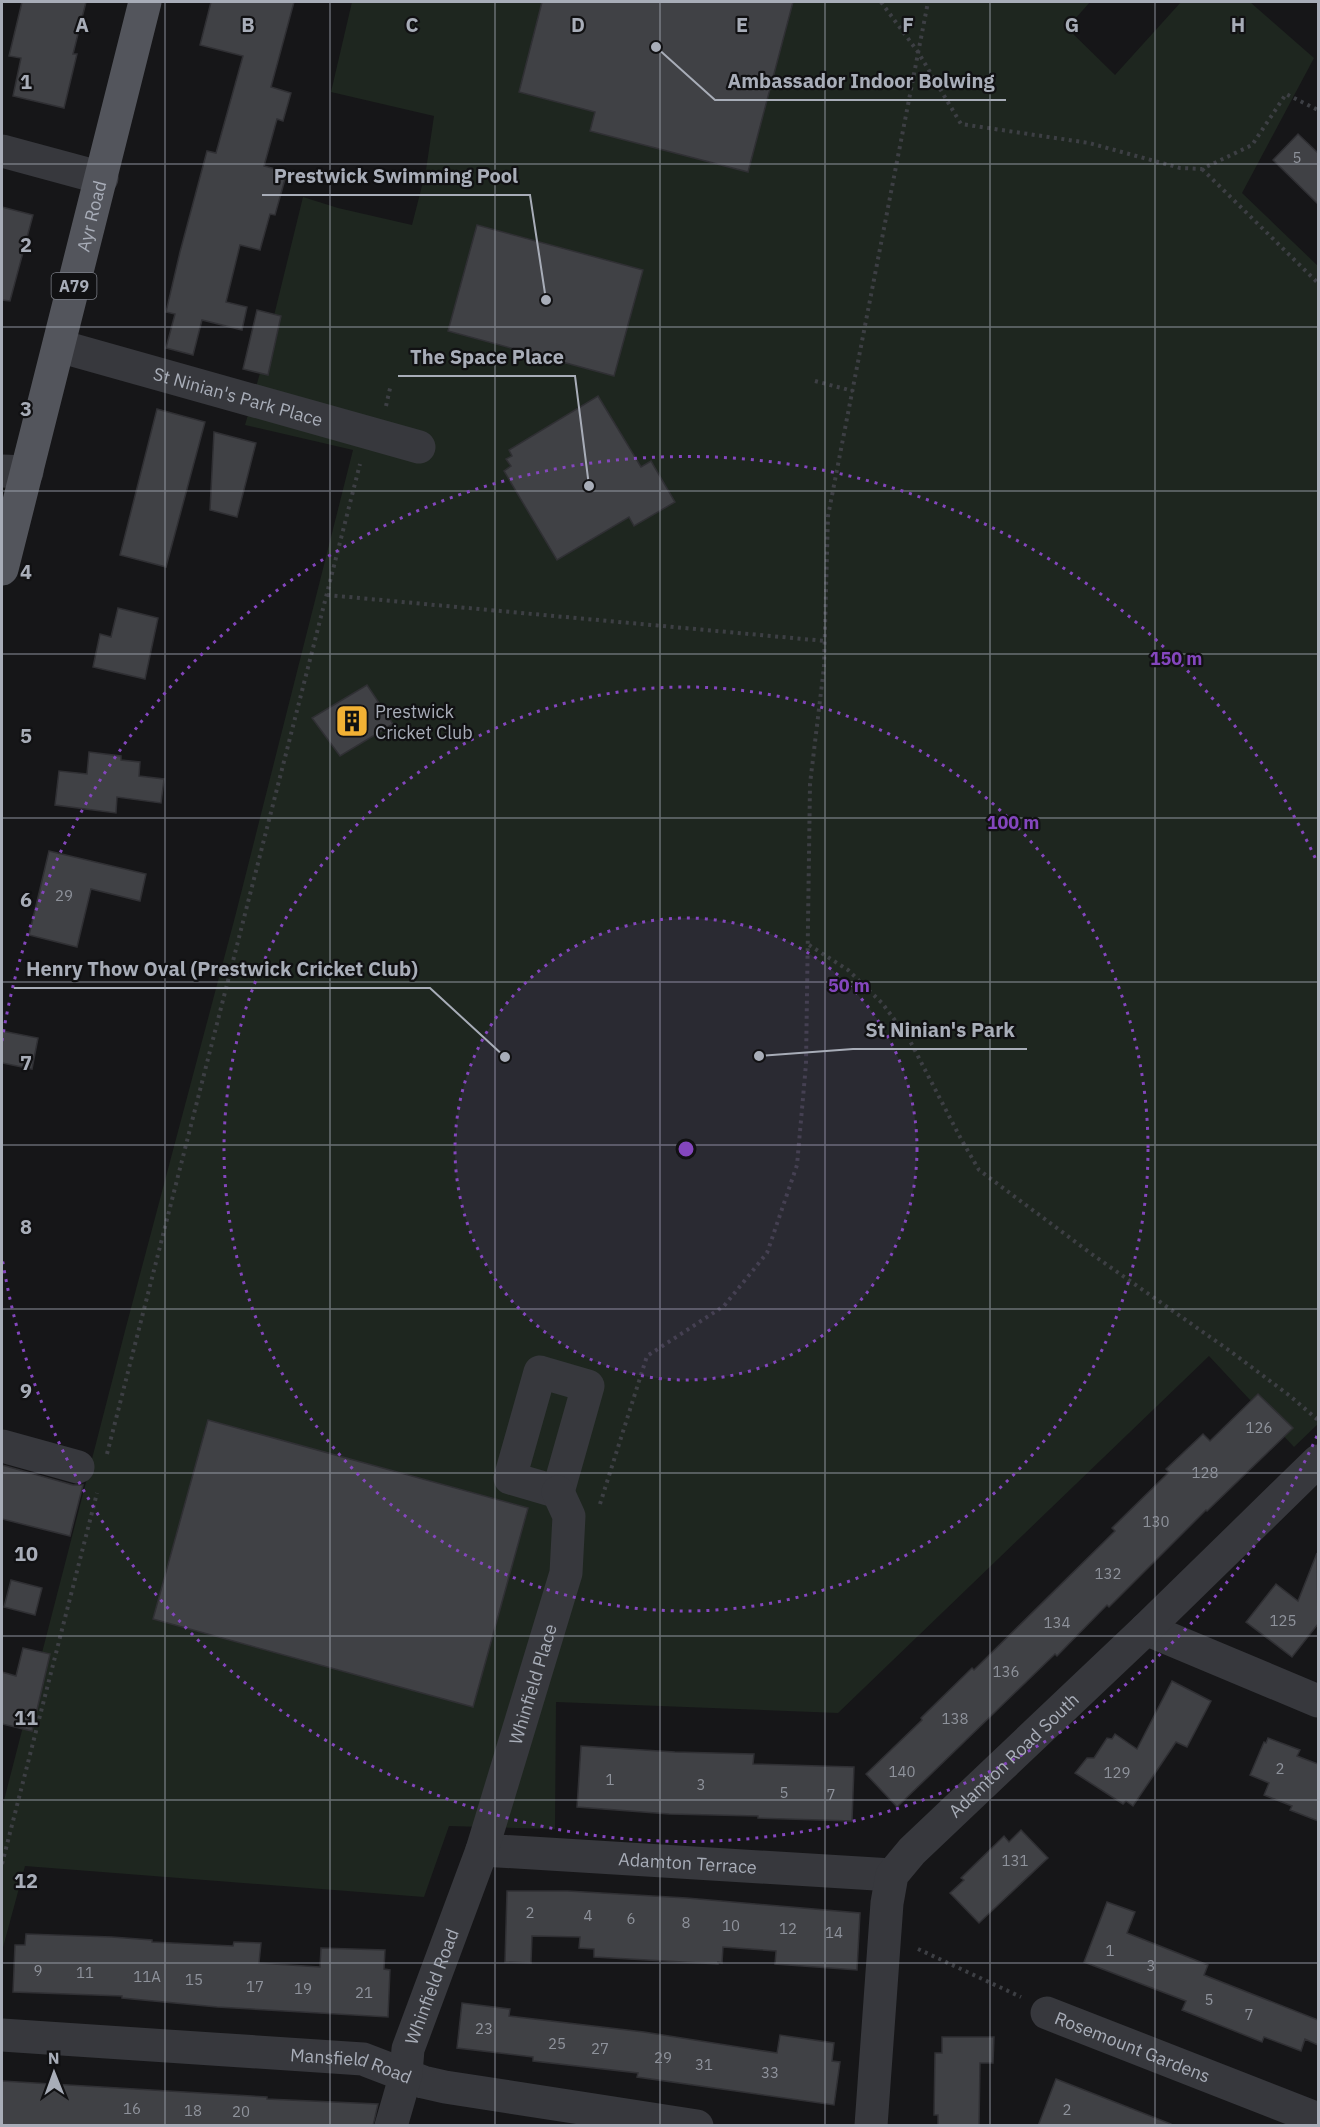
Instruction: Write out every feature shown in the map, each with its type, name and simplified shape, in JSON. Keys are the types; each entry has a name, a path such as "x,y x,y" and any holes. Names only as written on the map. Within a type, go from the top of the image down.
{"main road":[{"name":"Ayr Road","path":"2,569 14,471 59,346 145,2"}],"street":[{"path":"2,151 102,178"},
{"name":"St Ninian's Park Place","path":"59,346 419,447"},
{"path":"2,1446 94,1471"},
{"name":"Adamton Road South","path":"892,1875 912,1851 1146,1629 1318,1461"},
{"name":"Whinfield Place","path":"482,1850 566,1574 575,1506"},
{"path":"1146,1629 1318,1701"},
{"name":"Adamton Terrace","path":"482,1850 892,1875"},
{"name":"Whinfield Road","path":"391,2126 406,2074 408,2049 482,1850"},
{"path":"871,2126 883,1937 892,1875"},
{"name":"Rosemount Gardens","path":"1047,2013 1318,2119"},
{"name":"Mansfield Road","path":"2,2035 363,2059 423,2082 445,2087 697,2126"}],"path":[{"path":"881,2 918,52 961,124 1089,143 1180,168 1202,169 1252,145 1286,94 1318,110"},
{"path":"575,1506 647,1356 724,1306 767,1253 797,1165 806,1064 810,784 824,667 828,516 928,2"},
{"path":"1202,169 1318,282"},
{"path":"815,381 853,391"},
{"path":"2,1864 94,1471 368,434"},
{"path":"327,594 825,641"},
{"path":"808,945 848,969 882,1003 909,1039 960,1139 979,1170 1093,1255 1230,1351 1318,1420"},
{"name":"Rosemount Gardens","path":"918,1949 1037,2004 1047,2013"}],"shaded area":[{"path":"352,2 1090,2 1067,28 1115,75 1181,2 1250,2 1314,58 1242,193 1318,266 1318,1424 1294,1447 1209,1356 838,1713 556,1702 555,1829 449,1826 424,1897 25,1866 2,1951 2,1808 235,917 353,450 245,425 303,197 338,208 412,225 426,170 434,116 331,92"}],"building":[{"path":"22,2 86,2 73,54 77,54 64,108 13,96 21,58 9,56"},
{"path":"211,2 294,2 271,87 291,93 283,121 277,119 264,166 287,172 275,215 270,214 260,250 240,245 226,302 247,307 242,330 202,320 193,355 166,348 175,314 166,312 207,151 216,153 243,56 200,45"},
{"path":"542,2 793,2 748,172 590,131 595,112 519,92"},
{"path":"1298,134 1318,153 1318,204 1273,160"},
{"path":"2,207 33,215 10,301 2,300"},
{"path":"477,225 643,270 614,376 448,331"},
{"path":"257,310 281,316 268,375 243,369"},
{"path":"598,396 641,467 651,461 675,502 634,526 629,517 557,560 504,471 511,466 506,459 512,456 509,450"},
{"path":"157,409 205,422 166,567 120,555"},
{"path":"214,432 256,443 237,517 210,510"},
{"path":"118,608 158,618 145,679 93,667 100,634 111,637"},
{"name":"Prestwick Cricket Club","path":"367,685 393,724 340,756 312,718"},
{"path":"89,752 121,756 121,760 140,762 139,776 164,779 161,803 117,797 116,813 55,805 59,771 87,774"},
{"path":"49,851 146,874 140,901 91,889 77,947 29,935"},
{"path":"2,1031 38,1038 32,1069 2,1063"},
{"path":"1258,1394 1293,1428 1206,1510 1109,1607 1107,1605 1057,1656 1055,1654 897,1807 866,1774 972,1668 974,1670 1115,1531 1112,1528 1169,1472 1166,1469 1203,1434 1210,1441"},
{"path":"208,1420 528,1508 473,1707 153,1619"},
{"path":"2,1465 73,1485 83,1485 70,1536 2,1519"},
{"path":"1317,1553 1318,1624 1292,1657 1246,1622 1276,1584 1298,1601"},
{"path":"11,1580 42,1588 35,1615 4,1607"},
{"path":"23,1648 50,1654 32,1731 2,1724 2,1672 16,1676"},
{"path":"1172,1681 1211,1701 1187,1747 1176,1742 1133,1806 1126,1801 1123,1804 1075,1773 1087,1758 1094,1758 1107,1738 1112,1739 1115,1734 1137,1749"},
{"path":"1268,1738 1300,1750 1297,1756 1318,1764 1318,1821 1290,1810 1292,1806 1264,1795 1269,1783 1250,1775 1264,1742 1266,1743"},
{"path":"581,1746 754,1754 753,1764 854,1767 852,1821 669,1814 577,1807"},
{"path":"1021,1830 1048,1858 979,1923 950,1893 964,1880 961,1878 1004,1836 1009,1842"},
{"path":"507,1891 568,1891 687,1898 860,1913 857,1970 775,1964 776,1951 723,1947 722,1963 718,1962 718,1964 594,1957 594,1949 579,1948 580,1937 532,1936 531,1963 505,1962"},
{"path":"1107,1902 1135,1912 1127,1933 1208,1965 1204,1975 1318,2020 1318,2045 1305,2039 1301,2051 1264,2037 1262,2042 1182,2010 1186,2001 1084,1962"},
{"path":"26,1934 112,1937 152,1940 152,1942 233,1946 234,1942 261,1943 259,1963 320,1967 321,1948 385,1950 384,1969 390,1970 388,2017 217,2007 122,1998 122,1996 13,1992 15,1945 25,1945"},
{"path":"462,2003 510,2009 509,2016 644,2032 777,2053 780,2035 834,2043 832,2061 840,2062 834,2105 637,2077 638,2073 533,2061 533,2057 457,2048"},
{"path":"942,2037 994,2037 993,2063 980,2063 979,2126 938,2126 938,2115 934,2115 935,2053 942,2053"},
{"path":"1056,2079 1171,2124 1171,2126 1038,2126"},
{"path":"2,2081 378,2104 373,2126 2,2126"}],"place":[{"name":"Ambassador Indoor Bolwing","path":"656,47"},
{"name":"Prestwick Swimming Pool","path":"546,300"},
{"name":"The Space Place","path":"589,486"},
{"name":"Prestwick Cricket Club","path":"352,721"},
{"name":"St Ninian's Park","path":"759,1056"},
{"name":"Henry Thow Oval (Prestwick Cricket Club)","path":"505,1057"}]}
